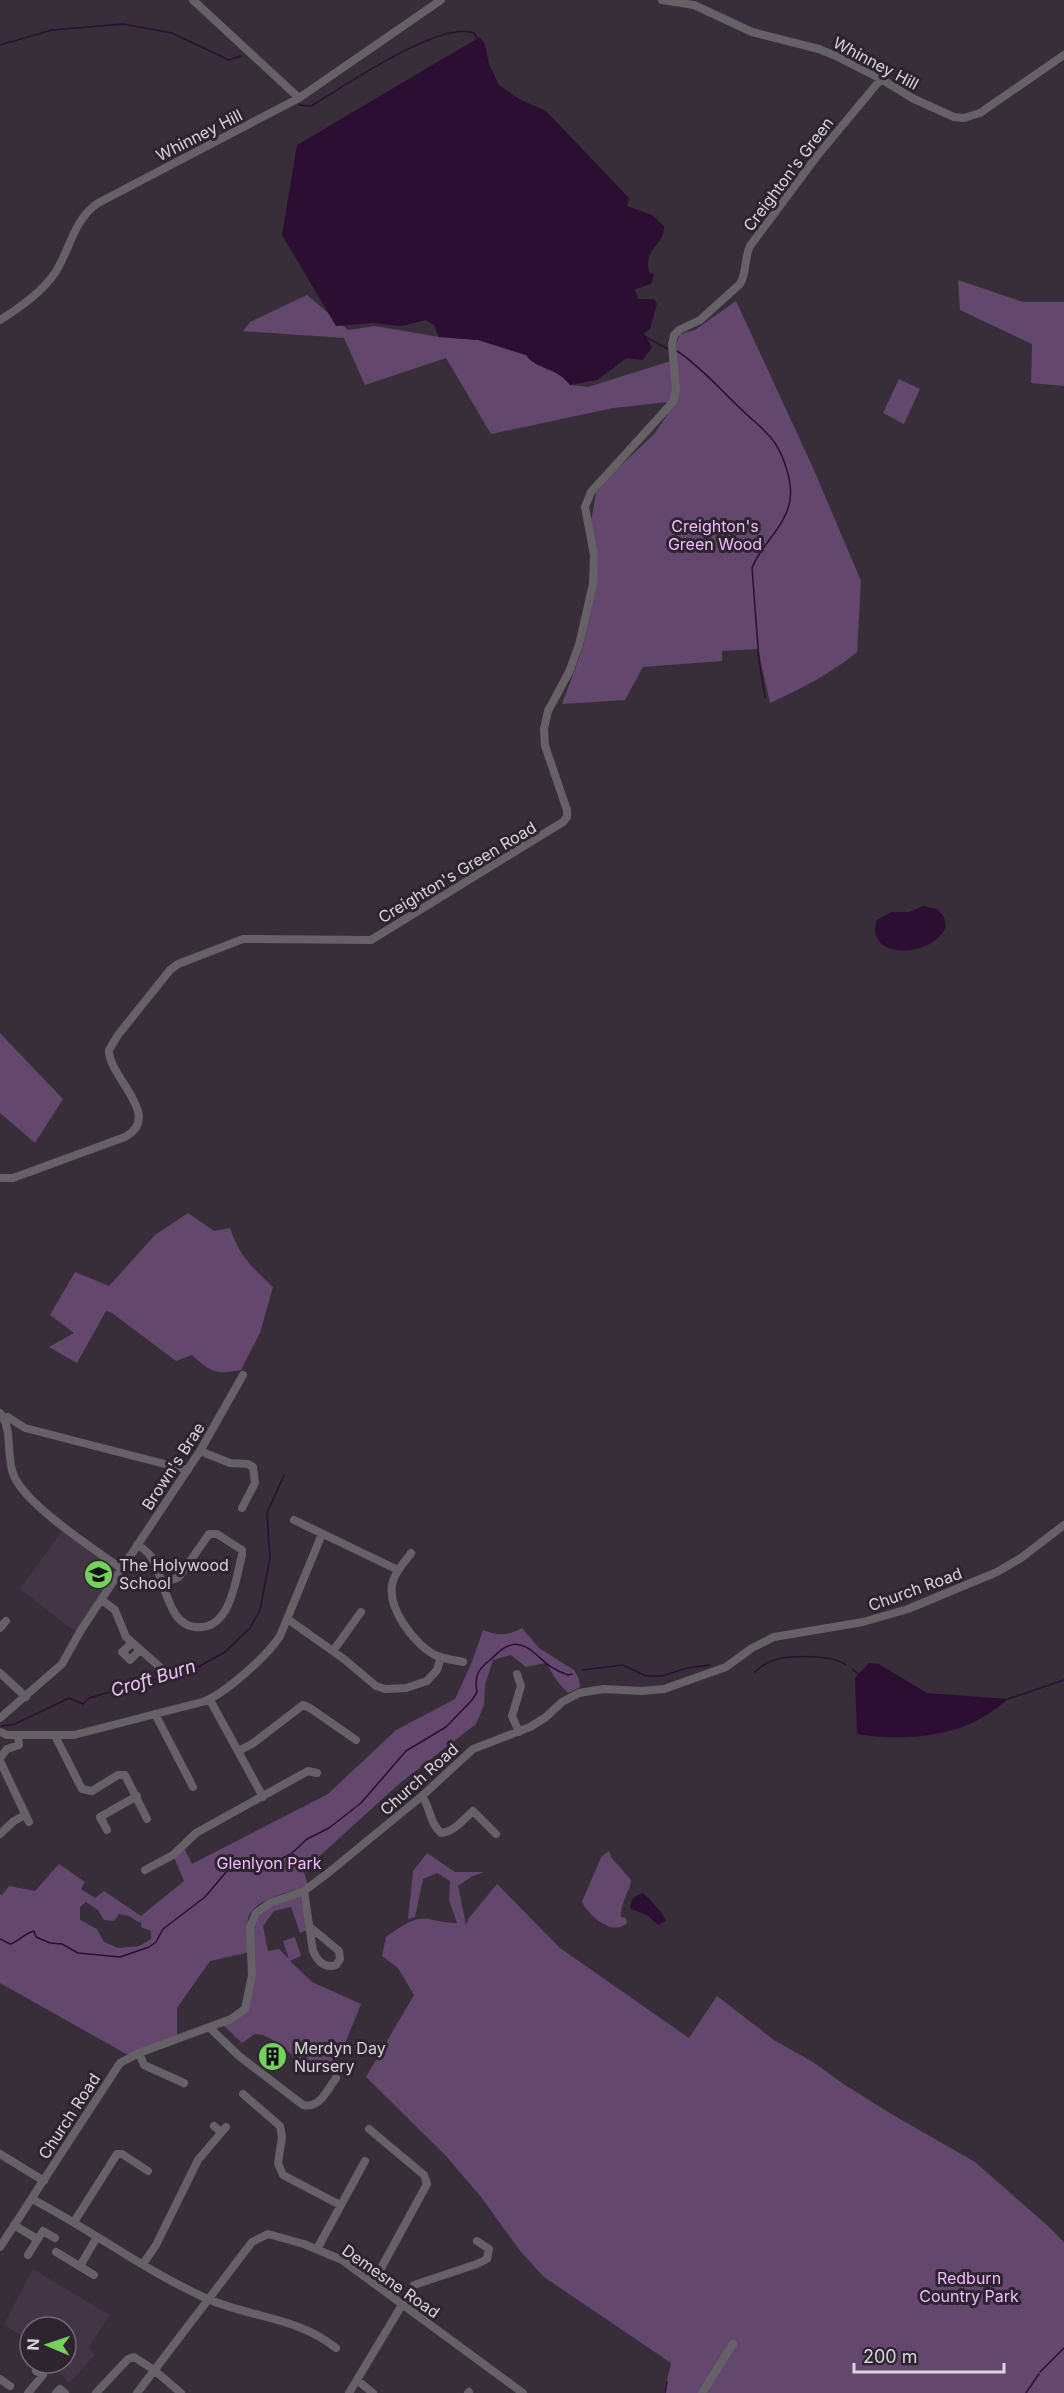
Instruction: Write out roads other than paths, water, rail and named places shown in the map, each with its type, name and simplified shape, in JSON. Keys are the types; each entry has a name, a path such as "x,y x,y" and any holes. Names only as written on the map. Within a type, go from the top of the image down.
{"street":[{"path":"193,0 299,98"},
{"name":"Whinney Hill","path":"0,320 39,291 58,268 80,220 98,203 299,98 441,0"},
{"name":"Whinney Hill","path":"662,0 694,4 752,32 819,49 853,63 914,99 954,117 964,118 986,110 1064,55"},
{"name":"Creighton's Green","path":"674,335 679,330 700,320 740,284 750,246 817,157 881,79"},
{"name":"Creighton's Green Road","path":"0,1178 13,1178 125,1137 135,1130 139,1120 138,1109 115,1067 109,1050 118,1035 174,967 243,939 371,940 563,822 567,817 567,810 546,746 544,729 548,711 569,672 579,645 593,584 594,555 585,507 591,492 673,402 676,389 672,345 674,335"},
{"name":"Brown's Brae","path":"0,1718 62,1664 81,1630 201,1451 243,1375"},
{"path":"122,1569 50,1515 23,1490 11,1468 7,1430 2,1416 8,1417 25,1428 188,1470"},
{"path":"201,1451 233,1464 252,1465 256,1475 255,1484 242,1508"},
{"path":"294,1520 398,1570"},
{"name":"Church Road","path":"1,2242 44,2181 113,2072 125,2059 210,2028 231,2019 244,2009 248,2002 252,1975 252,1918 270,1903 304,1891 422,1796 473,1749 538,1723 562,1702 579,1693 596,1689 642,1691 664,1689 720,1669 774,1637 879,1618 951,1592 1011,1564 1064,1525"},
{"path":"137,1545 151,1557 164,1583 172,1610 181,1621 198,1628 211,1625 225,1614 242,1550 217,1534 209,1534 179,1577 164,1583"},
{"path":"0,1732 18,1736 74,1735 210,1700 222,1693 271,1648 280,1636 322,1534"},
{"path":"411,1553 398,1570 391,1587 394,1608 421,1644 441,1657 463,1662"},
{"path":"102,1600 116,1610 126,1637 161,1668"},
{"path":"333,1651 360,1612"},
{"path":"288,1620 333,1651 376,1686 390,1690 427,1681 437,1670 441,1657"},
{"path":"0,1628 6,1621"},
{"path":"132,1643 122,1652 130,1660 140,1650"},
{"path":"0,1673 26,1697"},
{"path":"517,1674 521,1686 512,1716 519,1732"},
{"path":"210,1700 263,1797"},
{"path":"238,1752 303,1705 356,1740"},
{"path":"156,1714 193,1787"},
{"path":"0,1834 14,1821 27,1819 0,1760 7,1749 19,1745 18,1736"},
{"path":"56,1737 83,1790 92,1791 123,1774 128,1777 147,1819"},
{"path":"145,1870 172,1855 196,1833 308,1771 317,1773"},
{"path":"107,1830 100,1817 136,1796"},
{"path":"422,1796 428,1806 430,1820 439,1832 447,1832 473,1811 496,1834"},
{"path":"304,1891 313,1951 317,1960 327,1966 336,1965 340,1959 339,1952 310,1927"},
{"path":"210,2028 239,2056 303,2105 311,2106 318,2103 336,2078"},
{"path":"139,2053 144,2065 184,2083"},
{"path":"243,2094 280,2126 282,2138 278,2163 283,2175 340,2205"},
{"path":"143,2264 156,2245 198,2160 224,2130 214,2126"},
{"path":"369,2129 424,2175 427,2184 373,2283"},
{"path":"0,2154 44,2181"},
{"path":"74,2222 117,2154 122,2154 148,2171"},
{"path":"316,2248 365,2161"},
{"path":"32,2199 208,2299 313,2332 336,2348"},
{"path":"14,2225 38,2239"},
{"path":"28,2255 43,2231 55,2238"},
{"name":"Demesne Road","path":"208,2299 252,2242 268,2234 279,2236 316,2248 342,2260 523,2393"},
{"path":"80,2266 97,2237"},
{"path":"349,2393 414,2285 487,2259 489,2249 477,2241"},
{"path":"56,2252 94,2275"},
{"path":"137,2393 208,2299"},
{"path":"702,2393 733,2344"},
{"path":"96,2393 129,2358 137,2358 180,2393"},
{"path":"28,2393 43,2375"},
{"path":"0,2379 10,2386"},
{"path":"357,2380 373,2393"},
{"path":"56,2393 60,2389 65,2393"}],"waterway":[{"path":"0,45 52,30 123,24 172,33 229,60 241,56"},
{"path":"299,105 311,106 368,71 416,45 439,36 459,32 474,33 477,38"},
{"path":"646,337 668,349"},
{"path":"677,351 702,371 768,434 775,443 787,470 791,493 788,510 752,568 759,660 765,698"},
{"name":"Croft Burn","path":"2,1726 15,1724 69,1698 83,1704 89,1698 198,1667 225,1652 250,1628 260,1610 270,1558 267,1513 284,1475"},
{"path":"0,1939 10,1944 34,1931 36,1937 50,1943 62,1944 78,1953 120,1957 149,1947 156,1942 163,1929 205,1897 232,1865 241,1860 266,1866 291,1854 307,1839 329,1828 361,1803 406,1751 446,1727 472,1700 477,1692 476,1682 480,1670 503,1649 514,1644 526,1647 553,1668 568,1675 572,1674"},
{"path":"755,1672 774,1660 795,1657 819,1657 839,1661 846,1665"},
{"path":"582,1670 623,1665 646,1676 662,1676 687,1668 710,1665"},
{"path":"853,1670 860,1675"},
{"path":"1008,1699 1064,1680"},
{"path":"1040,2372 1064,2348"},
{"path":"1026,2393 1039,2374"},
{"path":"665,2393 667,2382"}],"place":[{"name":"The Holywood School","path":"98,1574"},
{"name":"Merdyn Day Nursery","path":"273,2057"}],"park label":[{"name":"Creighton's Green Wood","path":"715,535"},
{"name":"Glenlyon Park","path":"269,1863"},
{"name":"Redburn Country Park","path":"969,2287"}]}
